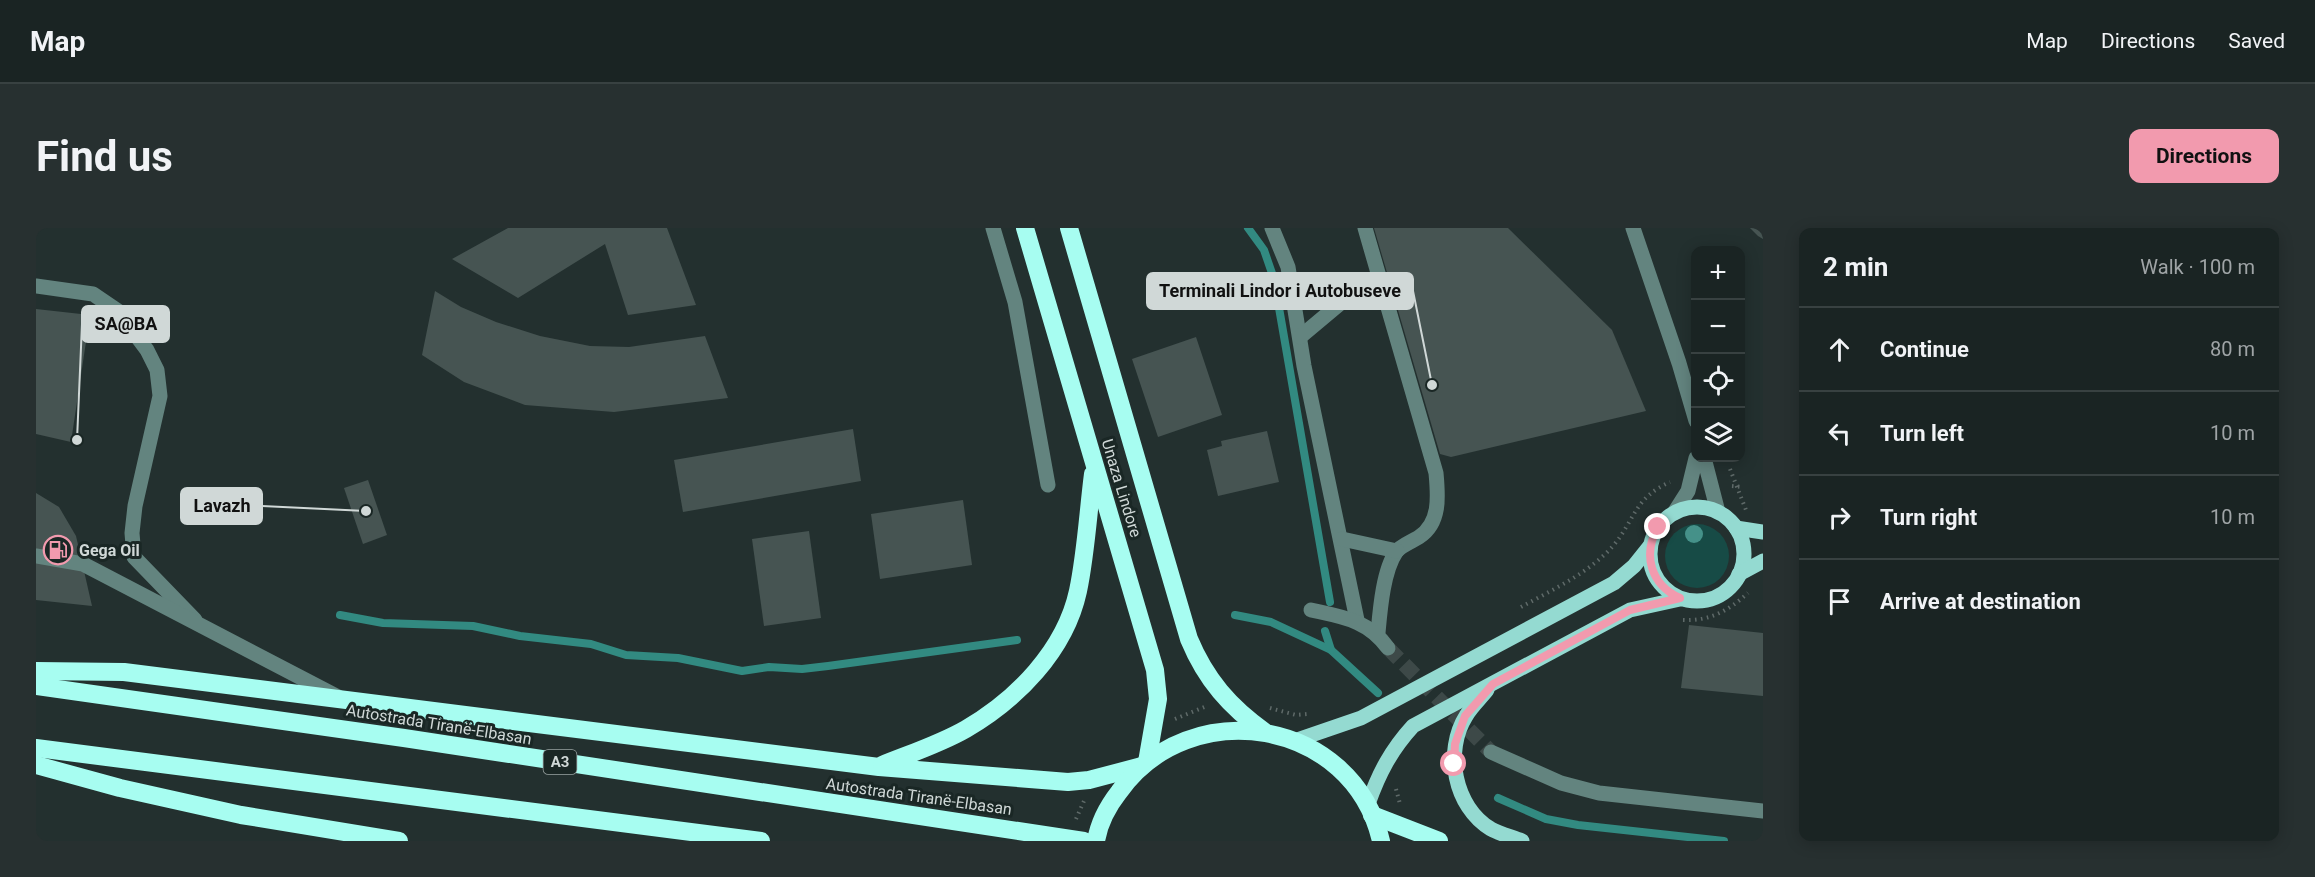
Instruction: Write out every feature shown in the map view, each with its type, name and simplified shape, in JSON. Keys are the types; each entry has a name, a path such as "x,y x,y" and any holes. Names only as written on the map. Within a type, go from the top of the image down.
{"highway":[{"name":"Unaza Lindore","path":"1025,228 1155,670 1158,699 1145,764"},
{"name":"Unaza Lindore","path":"1069,228 1189,639 1199,663 1215,686 1240,713 1265,732"},
{"path":"879,767 964,730 1003,704 1032,677 1058,640 1077,593 1094,466"},
{"path":"36,671 124,672 879,767 1068,782 1089,780 1145,764"},
{"name":"Autostrada Tiranë-Elbasan","path":"36,686 404,738 1084,841"},
{"path":"1095,841 1110,804 1128,778 1145,764 1187,738 1226,730 1265,732 1294,741 1316,752 1341,771 1370,809 1381,841"},
{"path":"36,748 761,841"},
{"path":"36,765 120,788 242,815 399,841"},
{"path":"1370,809 1407,829 1439,841"}],"main road":[{"path":"1294,741 1361,718 1614,583 1634,566 1650,546 1658,527 1674,513 1696,507 1719,512 1736,528 1744,554 1734,583 1719,596 1700,601 1680,598 1630,610 1413,726 1393,748 1379,772 1370,809"},
{"path":"1736,528 1763,532"},
{"path":"1650,546 1650,562 1655,577 1665,589 1680,598"},
{"path":"1739,574 1763,561"},
{"path":"1493,684 1465,716 1455,744 1454,764 1458,785 1471,811 1490,829 1521,841"}],"street":[{"path":"993,228 1015,302 1048,485"},
{"path":"1272,228 1288,267 1324,470 1342,539 1357,620"},
{"path":"1365,228 1436,473 1438,497 1436,516 1424,534 1396,551 1382,593 1378,633"},
{"path":"1633,228 1679,363 1691,408"},
{"path":"36,286 93,294 118,311 147,350 158,370 160,396 135,507 132,533 134,557 195,620"},
{"path":"1300,337 1343,301 1384,291"},
{"path":"1674,513 1688,491 1695,462"},
{"path":"1705,462 1719,512"},
{"path":"1342,539 1396,551"},
{"path":"36,556 83,564 195,620 346,701"},
{"path":"1311,610 1357,620 1378,633 1388,648"},
{"path":"1491,752 1561,783 1599,793 1763,811"}],"path":[{"path":"1730,468 1747,512 1755,513"},
{"path":"1676,620 1698,621 1728,611 1752,590"},
{"path":"1396,779 1396,792 1400,805 1408,814 1407,829"}],"green space":[{"path":"1691,524 1703,524 1720,533 1727,544 1729,556 1727,568 1720,579 1703,588 1691,588 1679,583 1670,574 1665,562 1665,550 1670,538 1679,529"}],"building":[{"path":"508,228 667,228 696,305 628,315 605,244 518,298 452,259"},
{"path":"1374,228 1508,228 1612,330 1646,411 1451,457 1440,454"},
{"path":"1750,228 1763,228 1763,239 1758,236"},
{"path":"435,291 461,307 496,322 540,336 590,346 629,347 705,336 728,398 614,412 525,405 464,382 422,355"},
{"path":"36,309 90,315 71,442 36,434"},
{"path":"1196,337 1222,415 1158,437 1132,359"},
{"path":"853,429 861,481 683,512 674,460"},
{"path":"1267,431 1279,482 1218,496 1207,450 1222,446 1221,441"},
{"path":"368,480 387,535 363,544 344,488"},
{"name":"Gega Oil","path":"36,493 59,507 76,536 92,606 36,600"},
{"path":"963,500 972,565 880,579 871,514"},
{"path":"809,531 821,618 764,626 752,539"},
{"path":"1689,625 1763,633 1763,696 1681,688"}],"waterway":[{"path":"1248,228 1264,250 1274,279 1330,602"},
{"path":"340,615 383,623 473,626 520,636 591,644 626,655 678,658 742,671 769,667 802,669 1017,640"},
{"path":"1235,615 1271,622 1331,650 1378,693"},
{"path":"1325,631 1331,650"},
{"path":"1498,798 1546,819 1578,825 1724,841"}],"tunnel":[{"path":"1388,648 1491,752"}],"place":[{"name":"Terminali Lindor i Autobuseve","path":"1432,385"},
{"name":"SA@BA","path":"77,440"},
{"name":"Lavazh","path":"366,511"},
{"name":"Gega Oil","path":"58,550"}],"route":[{"path":"1454,764 1455,744 1465,716 1493,684 1630,610 1680,598 1672,595 1659,584 1652,570 1650,546 1658,527"}]}
